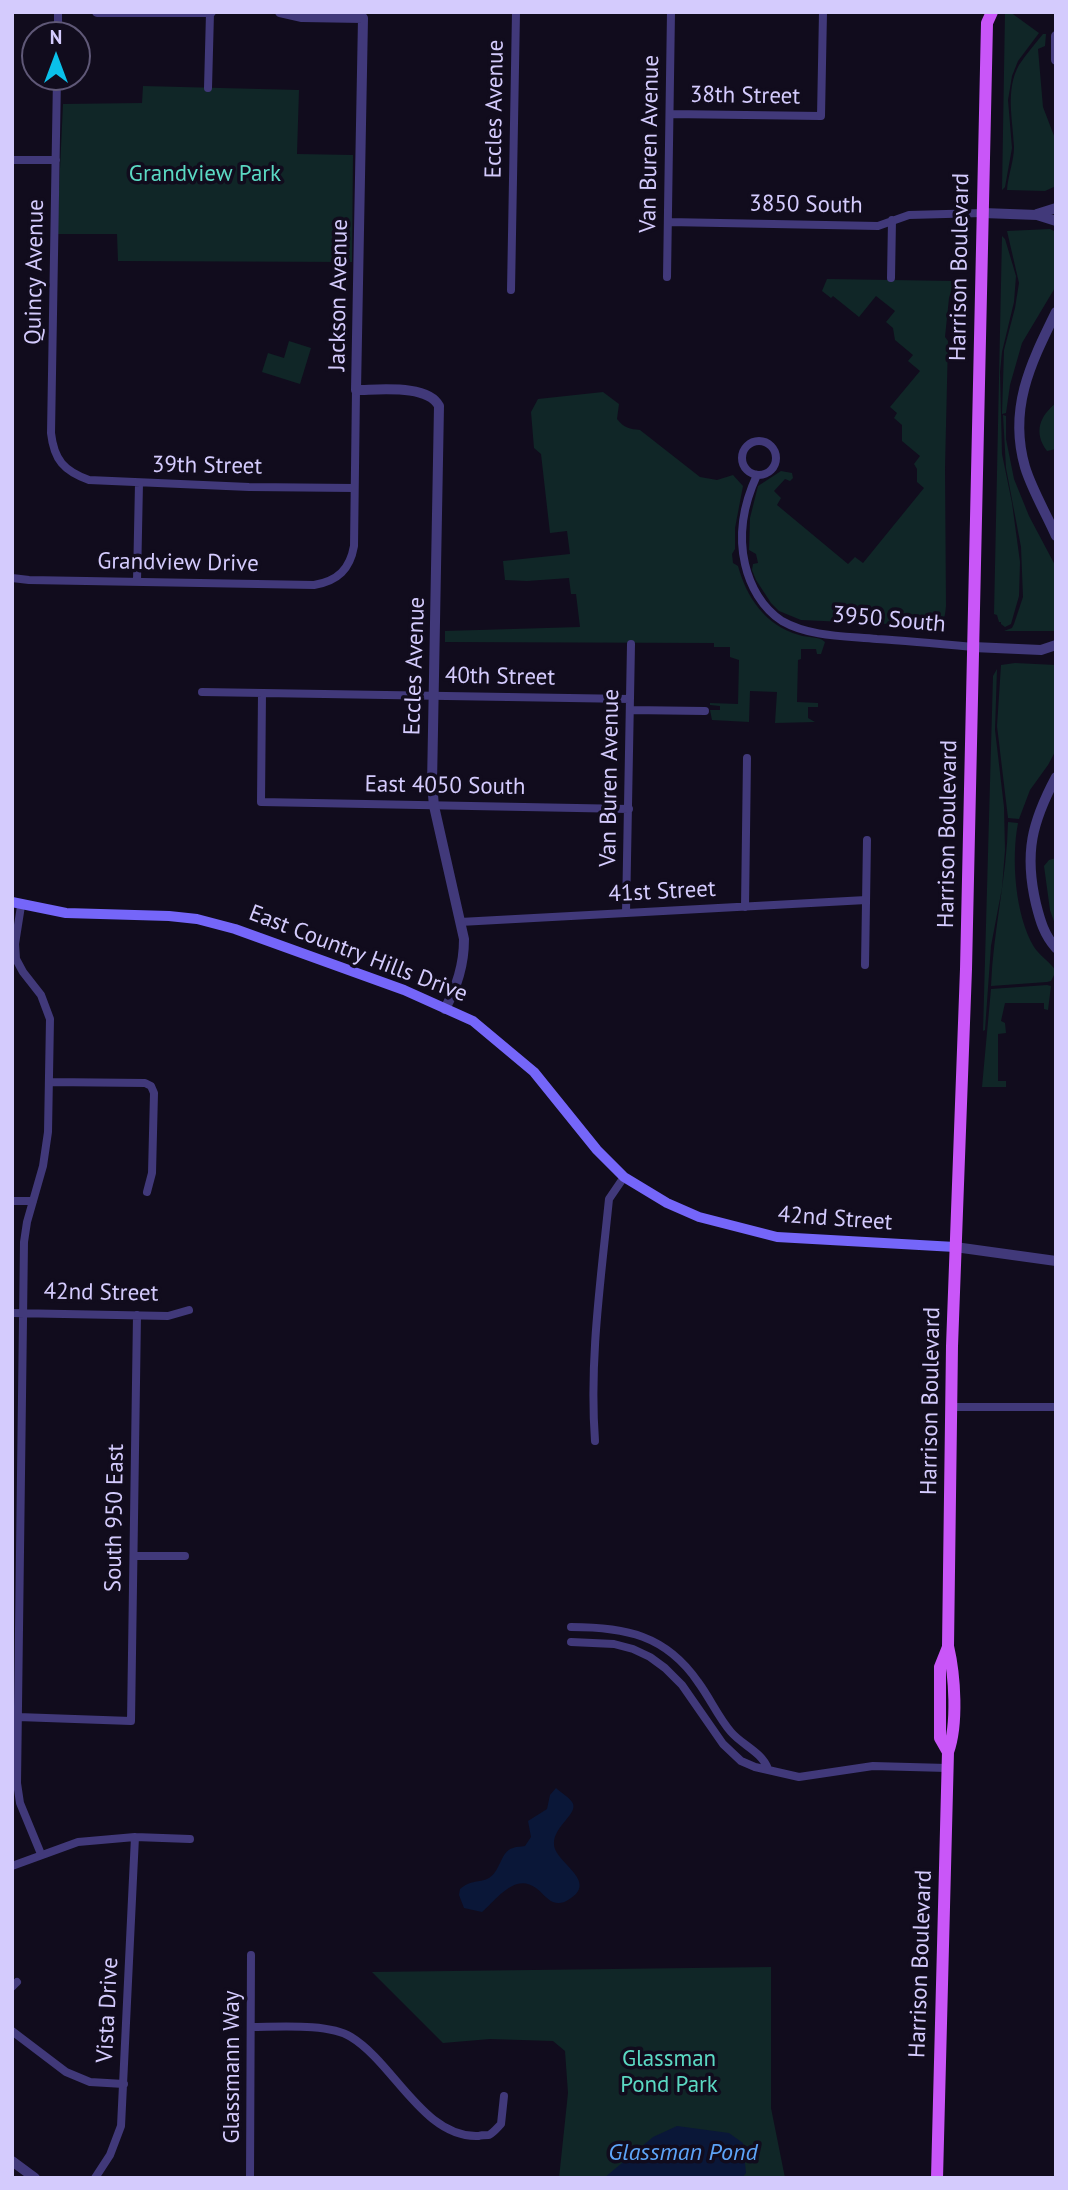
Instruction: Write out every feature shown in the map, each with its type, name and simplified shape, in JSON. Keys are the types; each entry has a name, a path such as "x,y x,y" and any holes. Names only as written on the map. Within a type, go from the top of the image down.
{"main road":[{"name":"Harrison Boulevard","path":"937,2178 947,1768 947,1752 940,1738 940,1667 948,1646 951,1407 964,1051 987,16"},
{"name":"East Country Hills Drive","path":"17,904 66,913 197,919 247,933 404,990 473,1021 534,1072 597,1150 624,1177"},
{"name":"42nd Street","path":"624,1177 667,1203 699,1217 776,1237 955,1247"}],"street":[{"path":"97,12 211,13 208,88"},
{"path":"280,12 302,17 363,15"},
{"name":"Eccles Avenue","path":"511,290 516,12"},
{"name":"Van Buren Avenue","path":"667,277 671,12"},
{"name":"38th Street","path":"670,114 821,116 823,12"},
{"name":"Jackson Avenue","path":"342,575 348,566 354,546 363,15"},
{"path":"1056,36 1056,60"},
{"name":"Quincy Avenue","path":"57,91 51,433 56,456 62,466"},
{"path":"12,160 56,160"},
{"path":"1037,215 1056,208"},
{"path":"983,213 1037,215 1056,221"},
{"name":"3850 South","path":"668,222 878,226 909,215 983,213"},
{"path":"891,278 892,220"},
{"path":"1056,312 1032,361 1026,380 1020,405 1019,432 1026,468 1056,536"},
{"name":"Eccles Avenue","path":"356,390 421,392 436,399 439,406 433,806 464,939 463,964 445,1009"},
{"path":"762,442 774,452 775,462 766,473 757,475 746,470 742,454 747,445 762,442"},
{"name":"39th Street","path":"62,466 74,475 89,480 355,488"},
{"name":"3950 South","path":"757,475 749,493 741,548 753,589 766,608 782,621 801,629 832,635 973,647"},
{"path":"137,582 139,483"},
{"name":"Grandview Drive","path":"12,578 314,585 342,575"},
{"name":"Van Buren Avenue","path":"626,913 631,644"},
{"path":"1041,650 1056,645"},
{"path":"973,647 1041,650 1056,655"},
{"name":"40th Street","path":"202,692 630,699"},
{"name":"East 4050 South","path":"262,692 261,802 629,809"},
{"path":"630,710 705,711"},
{"path":"744,906 747,758"},
{"path":"1056,777 1034,825 1030,858 1032,886 1039,919 1046,936 1056,948"},
{"path":"865,965 867,840"},
{"name":"41st Street","path":"460,922 866,900"},
{"path":"17,904 16,959 41,995 50,1019 48,1132 43,1166 24,1242 15,1602 17,1783 20,1803 41,1854"},
{"path":"49,1082 145,1083 151,1086 155,1093 152,1173 147,1192"},
{"path":"595,1441 592,1395 609,1199 624,1177"},
{"path":"12,1201 33,1202"},
{"name":"42nd Street","path":"955,1247 1056,1261"},
{"name":"42nd Street","path":"12,1313 168,1315 189,1310"},
{"name":"South 950 East","path":"18,1717 131,1721 137,1315"},
{"path":"951,1407 1056,1407"},
{"path":"134,1556 185,1556"},
{"path":"571,1627 600,1627 626,1631 649,1639 667,1650 694,1676 731,1731 763,1759 768,1769"},
{"path":"570,1642 614,1644 650,1657 682,1685 711,1730 732,1753 748,1764 799,1777 873,1766 947,1768"},
{"path":"12,1866 78,1842 135,1837 190,1839"},
{"name":"Vista Drive","path":"95,2178 110,2155 121,2126 135,1837"},
{"name":"Glassmann Way","path":"250,2178 251,1955"},
{"path":"251,2027 318,2028 349,2036 368,2050 435,2121 453,2132 470,2136 489,2135 501,2124 504,2096"},
{"path":"12,2031 66,2072 90,2082 124,2084"},
{"path":"12,2161 35,2178"}],"green space":[{"path":"1005,12 1010,12 1039,33 1018,61 1012,76 1008,100 1012,148 1005,187 1002,190"},
{"path":"1043,34 1046,34 1045,46 1038,49 1043,107 1056,141 1056,186 1045,191 1007,190 1014,147 1012,85 1019,65"},
{"name":"Grandview Park","path":"143,86 299,90 297,154 353,155 352,262 118,261 117,234 57,234 63,104 142,103"},
{"path":"1050,229 1056,232 1056,286 1022,343 1010,385 1006,413 1002,414 1004,350 1019,283 1007,231"},
{"path":"1002,236 1016,276 1014,302 1000,372 1002,454 1020,562 1019,596 1011,624 1005,627 994,614"},
{"path":"827,279 954,281 949,298 945,337 948,341 946,606 945,616 937,625 801,620 779,611 771,603 752,570 753,564 758,563 756,554 749,550 750,518 758,486 781,471 792,473 793,478 790,481 785,479 774,491 781,498 777,505 848,564 855,557 863,563 924,488 917,482 917,469 914,464 920,456 902,441 902,425 894,418 897,413 890,407 920,371 908,361 913,355 895,340 893,328 886,322 895,311 876,296 859,317 833,296 831,298 822,291"},
{"path":"289,341 311,348 300,384 262,372 268,353 284,358"},
{"path":"603,392 619,404 617,419 622,424 640,430 700,477 717,480 733,475 743,486 735,528 733,563 738,566 752,599 767,617 787,630 825,642 821,654 817,654 816,649 801,649 801,659 798,660 797,702 818,703 818,707 808,707 808,718 815,722 775,723 777,692 750,691 749,722 712,720 710,710 720,710 720,706 710,703 738,704 739,660 730,657 730,647 714,647 714,643 445,642 445,631 580,627 576,594 571,594 569,578 505,580 503,561 570,554 567,531 550,533 541,454 534,448 531,412 538,399"},
{"path":"1056,403 1056,449 1047,451 1040,437 1040,425 1046,413"},
{"path":"1003,415 1006,416 1006,439 1014,479 1029,516 1056,567 1056,631 1004,631 1012,628 1023,597 1021,547 1006,468"},
{"path":"1001,665 1056,665 1056,750 1030,790 1019,819 1008,818 997,726"},
{"path":"997,669 995,730 1004,807 1005,850 1002,888 991,946 983,1031 993,676"},
{"path":"1008,822 1018,823 1015,870 1022,919 1034,947 1056,971 1051,981 1047,982 991,986 1005,863"},
{"path":"1056,858 1056,927 1050,910 1044,866 1049,860"},
{"path":"1051,986 1048,1010 1044,1009 1044,1003 1005,1003 1001,1021 1005,1023 1006,1033 998,1034 998,1081 1006,1081 1006,1087 982,1087 991,989"},
{"name":"Glassman Pond Park","path":"771,1967 771,2108 785,2178 559,2178 568,2093 565,2051 553,2041 490,2039 443,2043 372,1972"}],"water":[{"path":"556,1788 571,1800 573,1806 555,1837 554,1844 556,1851 578,1879 580,1886 577,1893 566,1901 557,1903 536,1888 521,1883 506,1890 482,1912 464,1908 459,1895 460,1889 492,1876 505,1853 525,1846 531,1837 528,1821 547,1809 550,1795"},
{"name":"Glassman Pond","path":"677,2126 729,2133 743,2143 746,2173 742,2178 604,2178 653,2137"}]}
